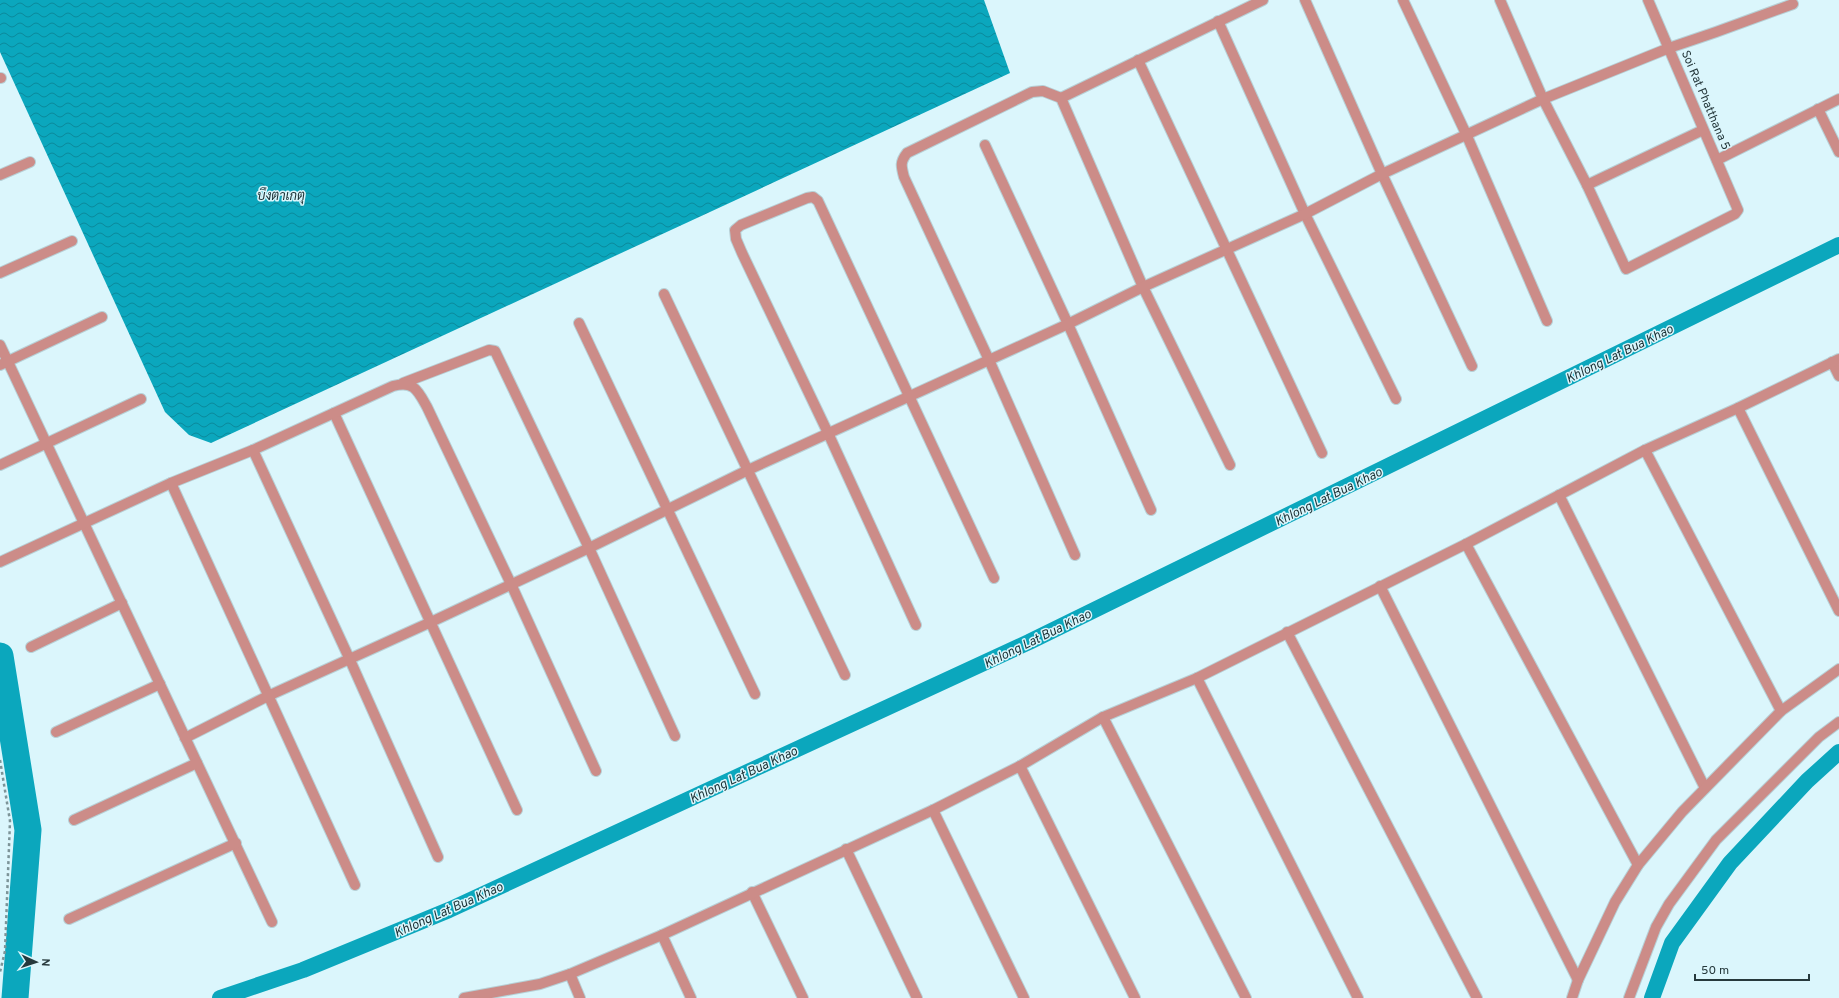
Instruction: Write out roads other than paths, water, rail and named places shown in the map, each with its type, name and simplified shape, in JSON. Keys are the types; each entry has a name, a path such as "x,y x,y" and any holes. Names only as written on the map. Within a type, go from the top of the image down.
{"street":[{"path":"1061,98 1263,0"},
{"path":"1305,0 1382,174 1472,366"},
{"path":"1403,0 1467,136 1548,321"},
{"name":"Soi Rat Phatthana 5","path":"1587,185 1626,269 1735,214 1738,210 1648,0"},
{"path":"1504,1 1543,99 1587,185 1703,130"},
{"path":"185,738 268,696 432,622 668,510 748,470 1068,324 1143,287 1304,214 1382,174 1467,136 1543,99 1669,48 1793,4"},
{"path":"1218,21 1304,214 1396,399"},
{"path":"1138,60 1322,453"},
{"path":"1075,555 989,360 904,176 900,166 907,153 1032,92 1043,91 1061,98 1143,287 1230,465"},
{"path":"1717,160 1839,99"},
{"path":"1818,109 1839,152"},
{"path":"985,145 1152,510"},
{"path":"0,175 30,162"},
{"path":"916,624 828,433 742,254 736,239 735,230 741,225 807,198 813,197 818,201 908,397 994,578"},
{"path":"0,273 72,241"},
{"path":"664,294 845,675"},
{"path":"4,364 102,317"},
{"path":"579,323 755,694"},
{"path":"0,345 4,364 47,443 272,922"},
{"path":"0,562 171,483 253,450 334,413 489,350 494,351 589,548 675,736"},
{"path":"464,998 484,997 540,984 570,974 662,935 752,892 933,810 1020,766 1103,717 1197,678 1466,544 1645,450 1738,408 1836,361 1839,376"},
{"path":"403,384 412,386 418,391 511,584 596,771"},
{"path":"0,465 141,399"},
{"path":"1738,408 1839,611"},
{"path":"334,413 432,622 517,810"},
{"path":"253,450 438,856"},
{"path":"1645,450 1781,711"},
{"path":"171,483 355,885"},
{"path":"1559,495 1705,788"},
{"path":"1466,544 1638,865"},
{"path":"1380,586 1578,980"},
{"path":"31,646 122,603"},
{"path":"1287,632 1477,998"},
{"path":"1572,998 1578,980 1615,902 1638,865 1682,812 1781,711 1839,669"},
{"path":"1197,678 1358,998"},
{"path":"56,732 160,684"},
{"path":"1103,717 1246,998"},
{"path":"1629,998 1656,926 1669,904 1716,840 1819,737 1839,722"},
{"path":"74,820 197,763"},
{"path":"1020,766 1135,998"},
{"path":"933,810 1024,998"},
{"path":"69,919 236,843"},
{"path":"846,849 917,998"},
{"path":"752,892 803,998"},
{"path":"662,935 691,998"},
{"path":"570,974 580,998"}],"water":[{"name":"บึงตาเกตุ","path":"0,0 984,0 1010,73 211,443 189,435 165,412 0,52"}],"waterway":[{"name":"Khlong Lat Bua Khao","path":"220,998 303,970 449,910 1029,642 1839,245"},
{"path":"0,656 28,830 15,998"},
{"path":"1652,998 1672,943 1730,863 1807,781 1839,752"}]}
